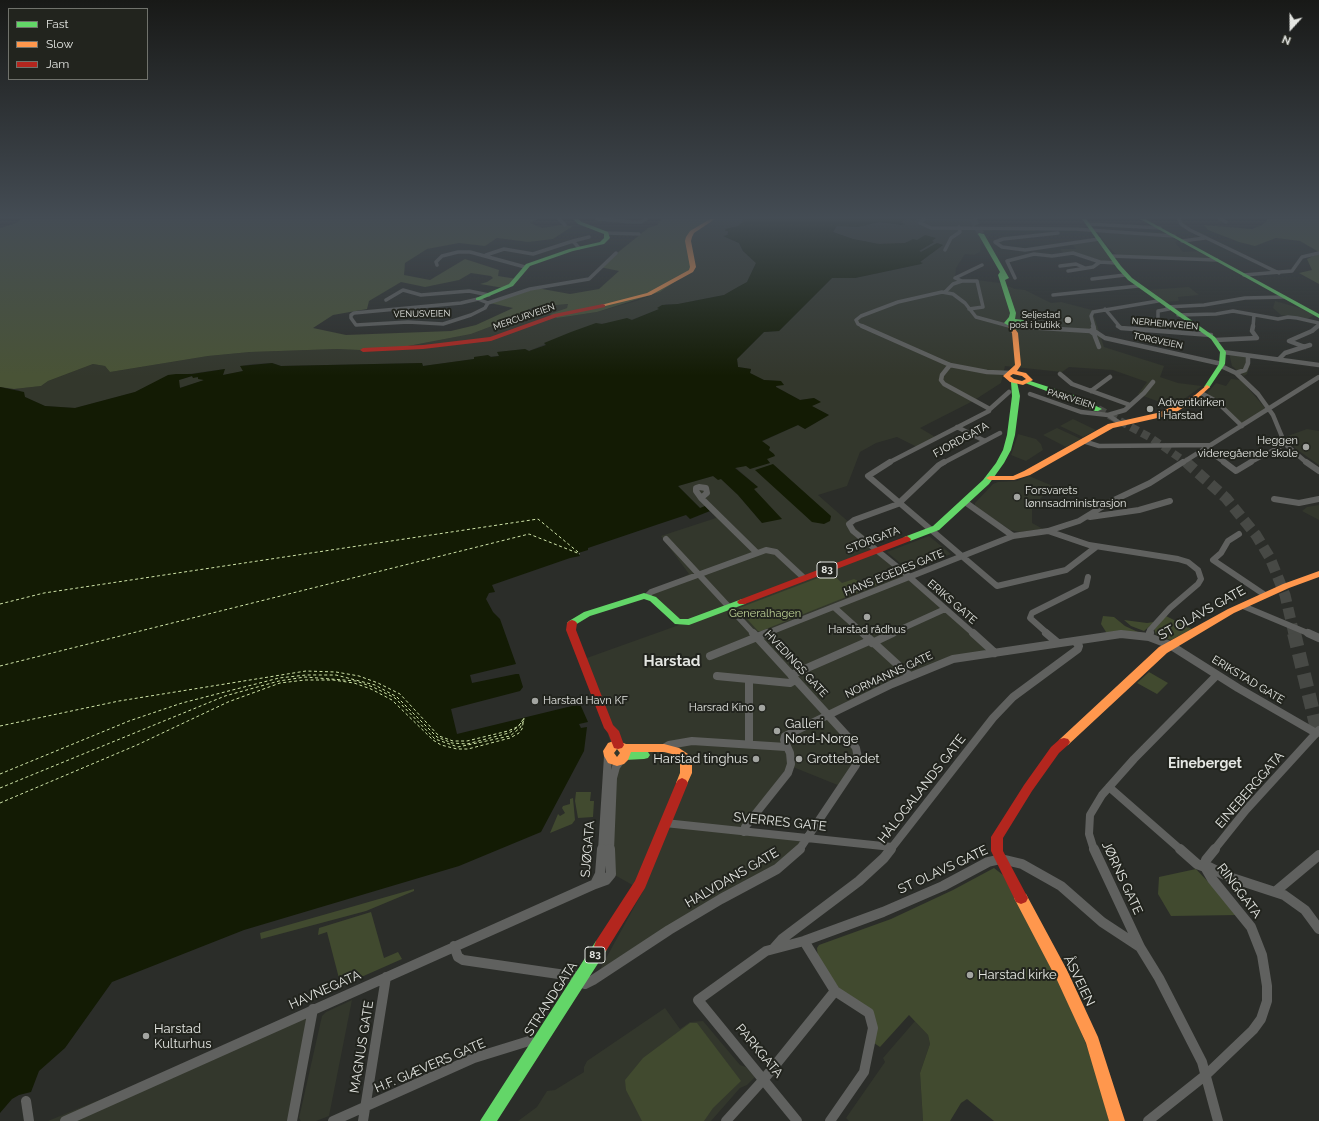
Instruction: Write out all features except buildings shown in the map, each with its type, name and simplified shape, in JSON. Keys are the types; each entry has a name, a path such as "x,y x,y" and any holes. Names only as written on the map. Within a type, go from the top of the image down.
{"main road":[{"path":"478,299 489,299 511,285 522,271"},
{"name":"MERCURVEIEN","path":"363,350 383,351 491,339 550,317 609,305 656,291 690,271"},
{"path":"993,474 1014,478 1027,473 1107,427 1171,411 1201,393 1209,385 1221,365 1223,352 1213,338 1158,301 1138,286 1122,271"},
{"path":"1237,271 1319,316"},
{"name":"83","path":"1002,273 1001,275 1013,313 1010,323 1015,333 1019,378"},
{"name":"83","path":"993,474 1005,454 1010,439 1012,394 1023,369 1020,335 1024,325 1018,316 1005,276 1002,273"},
{"path":"1010,323 1024,325"},
{"path":"1019,378 1074,398 1098,409"},
{"name":"STORGATA","path":"647,596 653,599 682,623 694,620 930,531 965,502 993,474"},
{"name":"ST OLAVS GATE","path":"1001,859 996,847 997,837 1047,761 1072,734 1170,645 1243,606 1319,574"},
{"path":"618,752 613,731 609,728 571,630 571,625 574,621 592,612 639,596 647,596"},
{"path":"618,752 664,748 681,754"},
{"path":"618,752 660,754 674,757 682,766 682,780"},
{"name":"83","path":"681,754 684,757 687,766 682,780"},
{"name":"STRANDGATA","path":"488,1121 640,884 666,823 682,780"},
{"name":"ÅSVEIEN","path":"1001,859 1044,938 1083,1018 1105,1076 1117,1121"}],"street":[{"path":"386,300 403,290 421,295 469,291 489,299 530,289 585,281 596,271"},
{"path":"962,281 955,278 969,271"},
{"path":"1012,271 1015,278"},
{"path":"1244,275 1292,271"},
{"path":"1092,279 1125,275"},
{"path":"945,292 954,284 962,281 975,280 979,284 983,307 969,309"},
{"path":"1053,295 1138,286"},
{"path":"1010,323 975,316 966,303 953,294 945,292 898,302 861,316 856,320 858,324 866,328 950,365 1019,378"},
{"path":"1158,325 1158,310 1204,305 1245,298 1284,297"},
{"name":"VENUSVEIEN","path":"478,299 461,303 407,306 354,313 351,315 351,318 356,325 408,322 443,324 471,316 485,308 489,299"},
{"path":"1099,347 1091,330 1092,313 1105,309 1158,301"},
{"name":"NERHEIMVEIEN","path":"1105,309 1121,328 1213,338 1257,338 1252,331 1255,320 1254,315"},
{"path":"1178,314 1216,314 1233,311 1278,319 1288,317 1297,318 1319,324 1312,331 1290,341 1307,346 1285,353 1279,359"},
{"path":"1024,325 1091,330"},
{"name":"TORGVEIEN","path":"1091,330 1105,338 1221,365 1236,373 1258,394 1269,409 1285,444"},
{"path":"1223,352 1319,365"},
{"path":"1236,373 1245,370 1248,363 1248,356"},
{"path":"950,365 942,375 941,380 944,384 990,409"},
{"path":"1060,374 1072,384 1130,405"},
{"path":"1092,391 1110,377"},
{"name":"HANS EGEDES GATE","path":"710,656 835,608 1012,536 1048,531 1068,526 1088,517 1110,502 1150,483 1319,377"},
{"path":"1108,415 1122,412 1153,382"},
{"path":"1201,393 1216,401 1242,426"},
{"path":"1012,394 990,409 896,458 868,476 898,504 997,586 1066,570 1096,547"},
{"name":"PARKVEIEN","path":"1030,394 1085,414 1108,415"},
{"path":"1108,415 1120,424"},
{"path":"957,427 985,441"},
{"name":"FJORDGATA","path":"877,551 853,531 849,524 854,520 898,504 939,465 1000,433"},
{"path":"1083,441 1099,446 1211,445"},
{"path":"1205,449 1236,471 1270,450 1285,444 1301,459 1319,471"},
{"path":"701,498 757,553"},
{"path":"1274,499 1292,503 1319,499"},
{"name":"HANS EGEDES GATE","path":"1088,517 1139,510 1170,501"},
{"path":"965,502 1012,536"},
{"path":"1048,531 1074,541 1096,547 1178,558 1193,565 1201,574 1201,579 1198,584 1170,608 1150,630 1149,637"},
{"path":"1239,534 1228,541 1221,553 1213,560 1265,596"},
{"name":"HVEDINGS GATE","path":"666,539 700,574 848,737 857,752"},
{"path":"647,596 651,592 766,550 776,552 804,578"},
{"name":"ERIKS GATE","path":"877,551 995,653"},
{"path":"1058,643 1034,623 1030,618 1032,613 1086,586 1088,577"},
{"path":"1243,606 1319,638"},
{"path":"835,608 910,676"},
{"path":"717,676 790,683 793,678 945,609"},
{"name":"ERIKSTAD GATE","path":"1075,640 1122,634 1149,637 1170,645 1217,675 1317,732"},
{"name":"NORMANNS GATE","path":"786,747 784,740 786,736 910,676 945,661 1075,640"},
{"name":"HÅLOGALANDS GATE","path":"774,948 782,939 859,881 884,858 993,718 1013,697 1078,649 1079,646 1075,640"},
{"name":"JØRNS GATE","path":"1217,675 1134,759 1109,787 1090,815 1089,834 1102,867 1140,947 1198,1052 1207,1074 1218,1121"},
{"path":"749,679 749,744"},
{"name":"EINEBERGGATA","path":"1205,866 1208,857 1265,787 1317,732"},
{"path":"681,754 687,741"},
{"path":"664,748 669,745 687,741 786,747 790,753 791,764 788,773 754,814 745,827 744,832"},
{"name":"SJØGATA","path":"595,884 600,874 618,752"},
{"name":"SJØGATA","path":"595,884 606,880 611,874 610,835 613,778 618,752"},
{"name":"HALVDANS GATE","path":"579,980 585,984 593,980 669,930 721,899 777,869 793,858 808,838 856,765 858,758 857,752"},
{"name":"RINGGATA","path":"1109,787 1196,864 1205,866 1212,880 1251,927 1262,956 1267,986 1266,1001 1261,1019 1246,1038 1207,1074 1148,1121"},
{"name":"SVERRES GATE","path":"666,823 892,847"},
{"path":"1276,891 1319,855"},
{"path":"1001,859 1022,864 1061,886 1102,922 1140,947"},
{"name":"ST OLAVS GATE","path":"804,941 908,902 988,862 1001,859"},
{"path":"1205,866 1229,877 1276,891 1284,895 1305,910 1319,929"},
{"name":"HAVNEGATA","path":"65,1121 595,884"},
{"path":"804,941 835,991 869,1013 873,1028 864,1072 830,1121"},
{"name":"HÅLOGALANDS GATE","path":"698,1000 766,951 804,941"},
{"path":"454,946 458,957 463,960 579,980"},
{"name":"MAGNUS GATE","path":"363,1121 386,977"},
{"path":"726,1121 764,1079 835,991"},
{"name":"PARKGATA","path":"698,1000 797,1121"},
{"path":"292,1121 313,1009"},
{"name":"H.F. GIÆVERS GATE","path":"333,1121 474,1058 529,1041 537,1045"},
{"path":"26,1101 30,1121"}],"shaded area":[{"path":"0,271 404,271 404,275 430,280 444,271 499,271 498,276 517,279 504,288 480,284 493,278 491,276 471,273 459,280 425,287 401,282 369,301 367,309 333,315 313,328 346,335 451,331 476,325 513,308 490,303 537,288 570,294 599,289 619,271 688,271 660,292 597,312 557,318 550,314 567,308 568,304 534,307 508,320 471,334 382,351 337,349 250,352 208,356 110,372 105,366 93,364 48,381 41,386 14,389 0,387"},
{"path":"674,271 752,271 747,282 724,295 678,304 666,304 660,309 631,320 599,324 571,333 529,351 525,349 498,352 500,356 474,357 474,359 423,366 422,363 281,366 272,363 253,364 241,366 243,371 223,375 224,369 188,374 156,382 135,392 75,408 45,406 25,397 19,390 14,389 41,386 48,381 93,364 105,366 110,372 208,356 250,352 337,349 382,351 471,334 508,320 534,307 569,304 567,308 551,314 557,318 597,312 636,301 660,292 667,287"},
{"path":"752,271 887,271 855,278 832,278 779,331 764,332 737,359 738,367 751,369 750,373 764,380 781,381 784,385 776,387 800,400 814,398 821,402 812,406 829,415 805,429 798,425 762,441 770,447 769,450 775,456 767,459 770,463 750,469 746,466 735,468 758,487 754,489 782,519 762,523 738,495 721,479 718,480 713,476 678,486 700,508 705,506 710,511 690,519 686,515 588,548 588,550 578,553 580,556 570,558 492,585 495,592 489,593 486,599 493,612 500,619 516,664 470,675 472,683 519,674 523,687 520,691 451,709 457,734 580,704 588,722 579,724 581,728 587,727 584,751 541,832 459,866 244,930 112,982 65,1048 39,1071 31,1092 19,1095 12,1099 0,1113 0,387 24,392 25,397 45,406 75,408 135,392 168,375 192,374 225,369 223,375 243,371 240,366 272,363 281,366 422,363 423,366 474,359 474,357 488,355 491,357 499,356 497,352 525,349 529,351 546,345 544,343 596,323 602,324 627,318 632,320 659,309 657,308 662,305 678,304 724,295 747,282","holes":["192,376 193,378 198,377 198,379 204,380 180,388 179,380"]},
{"path":"887,271 956,271 955,278 962,282 977,280 1000,283 1015,289 1025,290 1051,303 1061,302 1092,310 1104,347 1164,366 1160,377 1178,383 1202,386 1173,407 1138,394 1147,382 1113,370 1069,367 1062,372 1005,366 1001,383 973,401 920,428 937,438 919,448 897,437 876,443 860,452 847,486 818,495 996,652 955,660 912,673 829,718 851,743 856,756 845,788 788,765 780,788 740,833 809,840 786,864 599,971 643,891 613,874 611,744 584,659 679,625 648,594 689,574 661,536 716,518 710,511 700,508 678,486 713,476 721,479 738,495 762,523 754,489 758,487 735,467 770,463 766,459 770,447 761,442 798,425 805,429 829,415 811,406 820,402 814,398 800,400 776,387 781,381 764,380 750,373 751,369 738,367 737,359 764,332 779,331 832,278 855,278"},
{"path":"1319,271 1319,284 1299,273"},
{"path":"1189,287 1199,295 1178,297 1179,301 1164,302 1147,290"},
{"path":"1275,301 1300,308 1314,315 1307,319 1281,315 1273,308"},
{"path":"1229,353 1250,356 1250,365 1247,374 1244,376 1232,366"},
{"path":"193,376 205,380 179,388 179,380"},
{"path":"1231,379 1241,380 1266,409 1244,423 1241,423 1207,393 1216,383 1226,386"},
{"path":"1073,419 1096,430 1083,437 1060,426"},
{"path":"1057,428 1081,439 1066,447 1043,435"},
{"name":"Heggen videregående skole","path":"1307,429 1319,431 1319,465 1296,449 1285,437"},
{"path":"1018,434 1036,439 1041,444 1043,450 1026,461 1011,455"},
{"path":"773,464 831,516 830,521 824,524 812,522 755,470"},
{"path":"1029,476 1053,486 1032,507 1032,523 1043,529 1020,532 1010,530 975,506 975,503 993,484 998,482 1017,481"},
{"path":"1319,505 1319,520 1302,511 1307,507"},
{"path":"929,536 951,554 908,570 887,552"},
{"path":"352,1000 329,1116 316,1121 301,1121 299,1118 322,1016 326,1012"},
{"path":"665,1008 680,1029 690,1022 703,1021 740,1065 746,1067 755,1077 747,1085 740,1088 711,1121 518,1121 537,1107 547,1091 555,1090 584,1072 584,1067 587,1061"},
{"path":"310,1013 288,1121 48,1121"},
{"path":"915,1021 928,1035 930,1044 920,1073 923,1121 849,1121 846,1118 885,1062 883,1058"}],"green space":[{"name":"Generalhagen","path":"831,573 842,583 854,579 864,584 877,580 881,583 761,631 758,631 739,610 739,608"},
{"path":"1103,616 1114,617 1125,626 1138,632 1106,632 1101,624"},
{"path":"1166,616 1192,629 1171,640 1162,638 1156,634 1154,629"},
{"path":"1124,620 1147,623 1154,622 1144,631 1131,626"},
{"path":"1149,672 1168,683 1157,694 1137,683"},
{"path":"576,792 591,792 590,801 594,801 593,817 578,818 575,801"},
{"path":"573,798 575,820 572,824 550,833 558,814 560,816 565,813 562,808 563,806 570,804 570,799"},
{"path":"994,868 1003,875 1054,969 1086,1044 1096,1072 1109,1121 994,1121 967,1099 961,1103 950,1121 923,1121 920,1073 930,1044 928,1035 909,1015 880,1047 874,1043 876,1024 840,990 818,959 817,948 819,945 891,919 953,890"},
{"path":"1196,869 1238,915 1171,916 1158,894 1159,877"},
{"path":"414,889 414,891 366,911 261,939 260,933"},
{"path":"371,912 384,958 398,952 402,959 341,986 327,932 318,935 319,928"},
{"path":"690,1023 697,1023 741,1081 713,1108 704,1121 642,1121 626,1090 625,1080 643,1058"}],"ferry route":[{"path":"0,604 44,593 538,519 578,552"},
{"path":"0,666 529,534 580,554"},
{"path":"0,726 119,701 306,671 336,672 359,676 378,683 400,694 439,736 453,741 467,741 508,731 520,724"},
{"path":"0,774 129,721 182,703 279,678 306,675 336,675 375,685 397,697 437,737 452,743 467,744 509,733 520,724"},
{"path":"0,788 225,696 279,681 305,677 356,681 373,687 395,698 435,739 458,747 510,736 520,728 523,721"},
{"path":"0,803 137,745 228,702 280,683 305,680 333,680 354,683 371,689 392,700 433,740 441,745 457,749 468,749 510,738 519,733 522,729 523,721"},
{"path":"520,724 524,718 523,721"}],"tunnel":[{"path":"1098,409 1151,438 1187,463"},
{"path":"1186,462 1226,498 1256,535 1270,558 1285,595 1294,634"},
{"path":"1294,633 1319,737"}],"traffic: fast":[{"path":"478,299 511,285 523,271"},
{"path":"1002,271 1006,278"},
{"path":"1123,271 1130,279 1213,338 1223,352 1222,364 1207,387"},
{"path":"1237,271 1319,316"},
{"path":"1002,273 1001,275 1013,313 1012,318 1007,323 1017,328 1027,325 1021,321 1010,320"},
{"path":"907,539 936,528 986,482 1000,463 1007,450 1011,435 1016,396 1014,382"},
{"path":"1027,382 1074,398 1098,409"},
{"path":"572,623 587,614 644,596 653,599 678,622 689,622 742,602"},
{"path":"625,756 644,755"},
{"path":"488,1121 601,946"}],"traffic: slow":[{"path":"603,306 649,294 690,271"},
{"path":"1011,327 1015,333 1018,365 1012,372"},
{"path":"1012,372 1024,374 1030,380 1023,383 1012,381 1006,376 1012,372"},
{"path":"990,478 1014,478 1027,473 1111,426 1159,415 1175,409 1197,396 1207,387"},
{"path":"1064,742 1163,650 1231,611 1286,586 1319,574"},
{"path":"614,745 620,745 625,750 625,753 623,759 620,761 614,761 609,756 609,750 614,745"},
{"path":"624,748 664,748 675,751 684,757 686,761 686,773 682,783"},
{"path":"1021,898 1062,975 1093,1042 1117,1121"}],"traffic: jam":[{"path":"363,350 423,347 491,339 556,315 603,306"},
{"path":"742,602 907,539"},
{"path":"572,623 571,630 609,728 613,731 618,745"},
{"path":"1021,898 997,851 997,837 1028,788 1055,750 1064,742"},
{"path":"601,946 640,884 682,783"}],"place":[{"name":"Seljestad post i butikk","path":"1068,320"},
{"name":"Adventkirken i Harstad","path":"1150,409"},
{"name":"Heggen videregående skole","path":"1306,447"},
{"name":"Forsvarets lønnsadministrasjon","path":"1017,497"},
{"name":"Harstad rådhus","path":"867,617"},
{"name":"Harstad Havn KF","path":"535,701"},
{"name":"Harsrad Kino","path":"762,708"},
{"name":"Galleri Nord-Norge","path":"777,731"},
{"name":"Harstad tinghus","path":"756,759"},
{"name":"Grottebadet","path":"799,759"},
{"name":"Harstad kirke","path":"970,975"},
{"name":"Harstad Kulturhus","path":"146,1036"}],"district":[{"name":"Harstad","path":"672,661"},
{"name":"Eineberget","path":"1205,764"}]}
